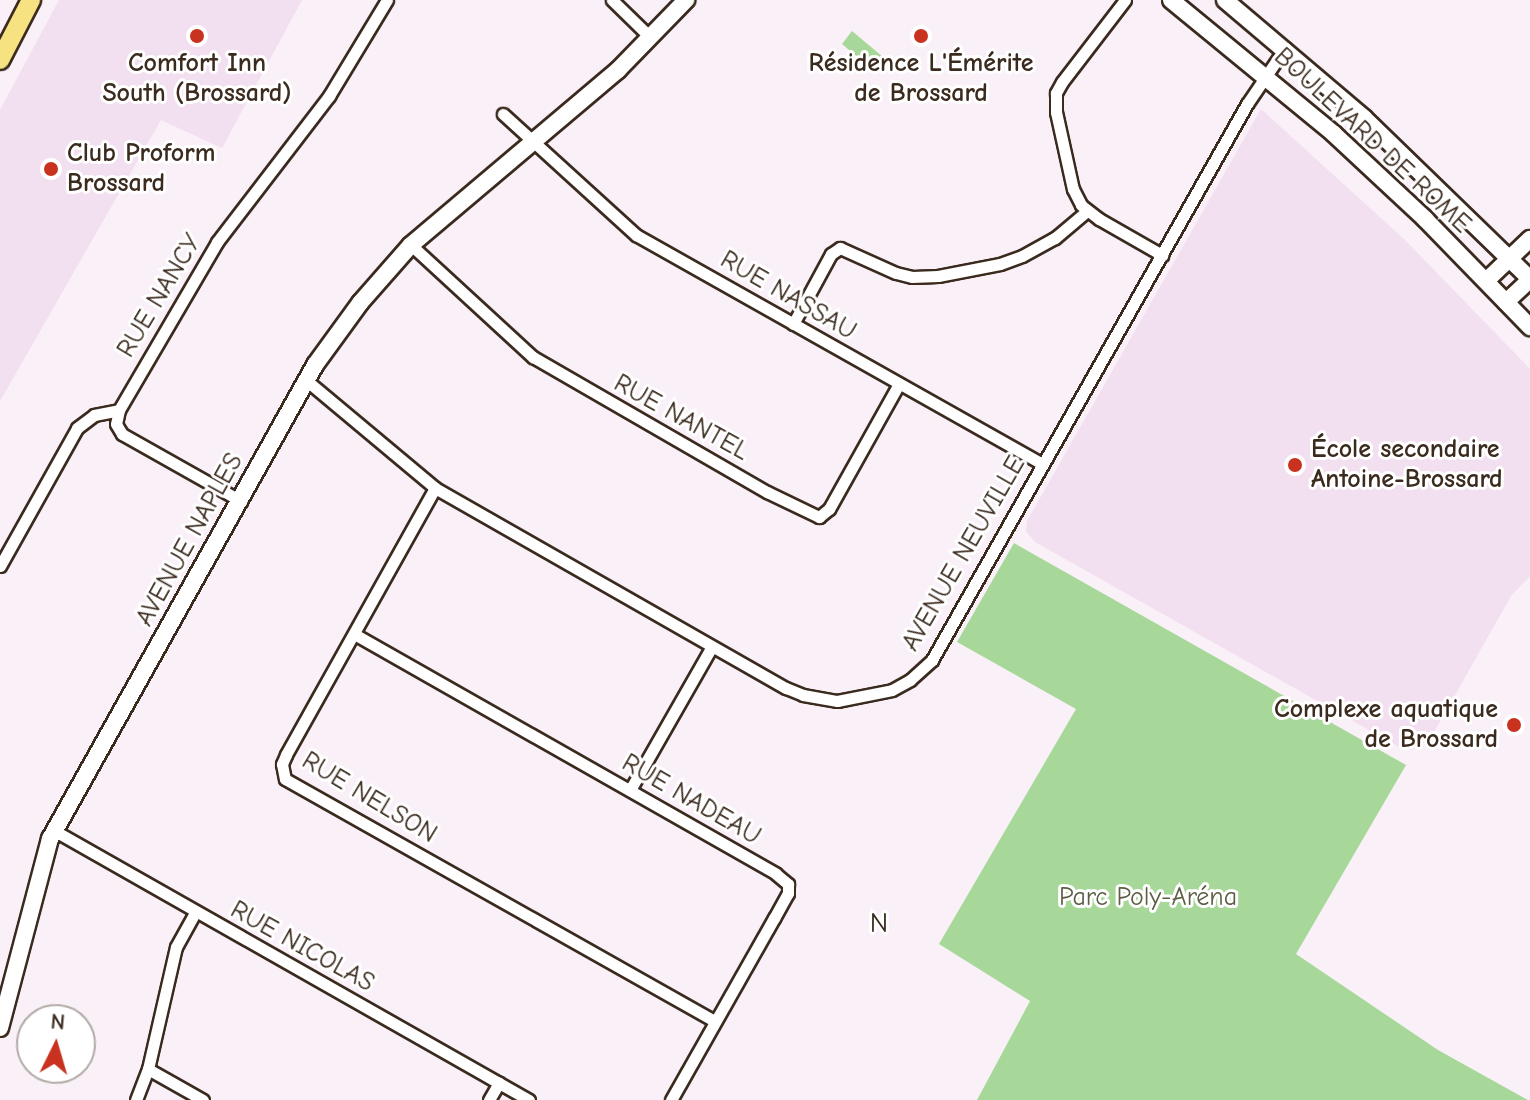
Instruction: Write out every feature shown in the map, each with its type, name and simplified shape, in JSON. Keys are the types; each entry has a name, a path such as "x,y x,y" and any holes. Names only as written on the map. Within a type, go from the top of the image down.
{"main road":[{"path":"0,60 31,0"}],"street":[{"name":"RUE NANCY","path":"119,410 217,242 329,96 387,0"},
{"path":"612,0 651,38"},
{"name":"AVENUE NAPLES","path":"0,1028 5,990 44,855 55,831 306,380 360,303 411,245 530,141 611,76 686,0"},
{"path":"1125,0 1062,82 1055,98 1073,189 1087,211 1162,255"},
{"name":"BOULEVARD DE ROME","path":"1171,0 1265,74 1402,197 1530,327"},
{"name":"BOULEVARD DE ROME","path":"1225,0 1285,48 1385,137 1530,280"},
{"name":"AVENUE NEUVILLE","path":"306,380 435,488 711,648 786,688 819,699 864,698 910,680 932,660 1265,74 1285,48"},
{"path":"503,114 530,141"},
{"name":"RUE NASSAU","path":"530,141 636,235 1042,464"},
{"path":"793,324 831,254 840,248 896,273 912,277 938,276 1000,264 1022,256 1055,238 1087,211"},
{"path":"1486,281 1530,239"},
{"name":"RUE NANTEL","path":"411,245 533,357 767,492 819,517 829,509 899,384"},
{"path":"1506,302 1530,280"},
{"path":"0,566 77,428 94,415 119,410 116,424 122,434 241,501"},
{"name":"RUE NELSON","path":"435,488 356,635 286,755 282,764 285,779 715,1021"},
{"name":"RUE NADEAU","path":"356,635 776,874 788,884 788,893 671,1100"},
{"path":"630,790 711,648"},
{"name":"RUE NICOLAS","path":"55,831 529,1100"},
{"path":"136,1100 148,1069 174,956 195,913"},
{"path":"148,1069 203,1100"},
{"path":"489,1100 499,1083"}],"shaded area":[{"path":"59,0 302,0 222,148 161,120 0,401 0,110"},
{"name":"École secondaire Antoine-Brossard","path":"1261,109 1405,240 1530,369 1530,576 1511,596 1429,741 1412,750 1399,747 1035,542 1026,531 1027,521"}],"green space":[{"path":"852,31 883,57 873,70 842,44"},
{"name":"Parc Poly-Aréna","path":"1014,543 1406,765 1296,954 1438,1050 1528,1100 977,1100 1030,1001 939,944 1076,709 957,642"}],"place":[{"name":"Comfort Inn South (Brossard)","path":"197,36"},
{"name":"Résidence L'Émérite de Brossard","path":"921,36"},
{"name":"Club Proform Brossard","path":"51,169"},
{"name":"École secondaire Antoine-Brossard","path":"1295,465"},
{"name":"Complexe aquatique de Brossard","path":"1514,725"}],"district":[{"name":"N","path":"880,923"}]}
